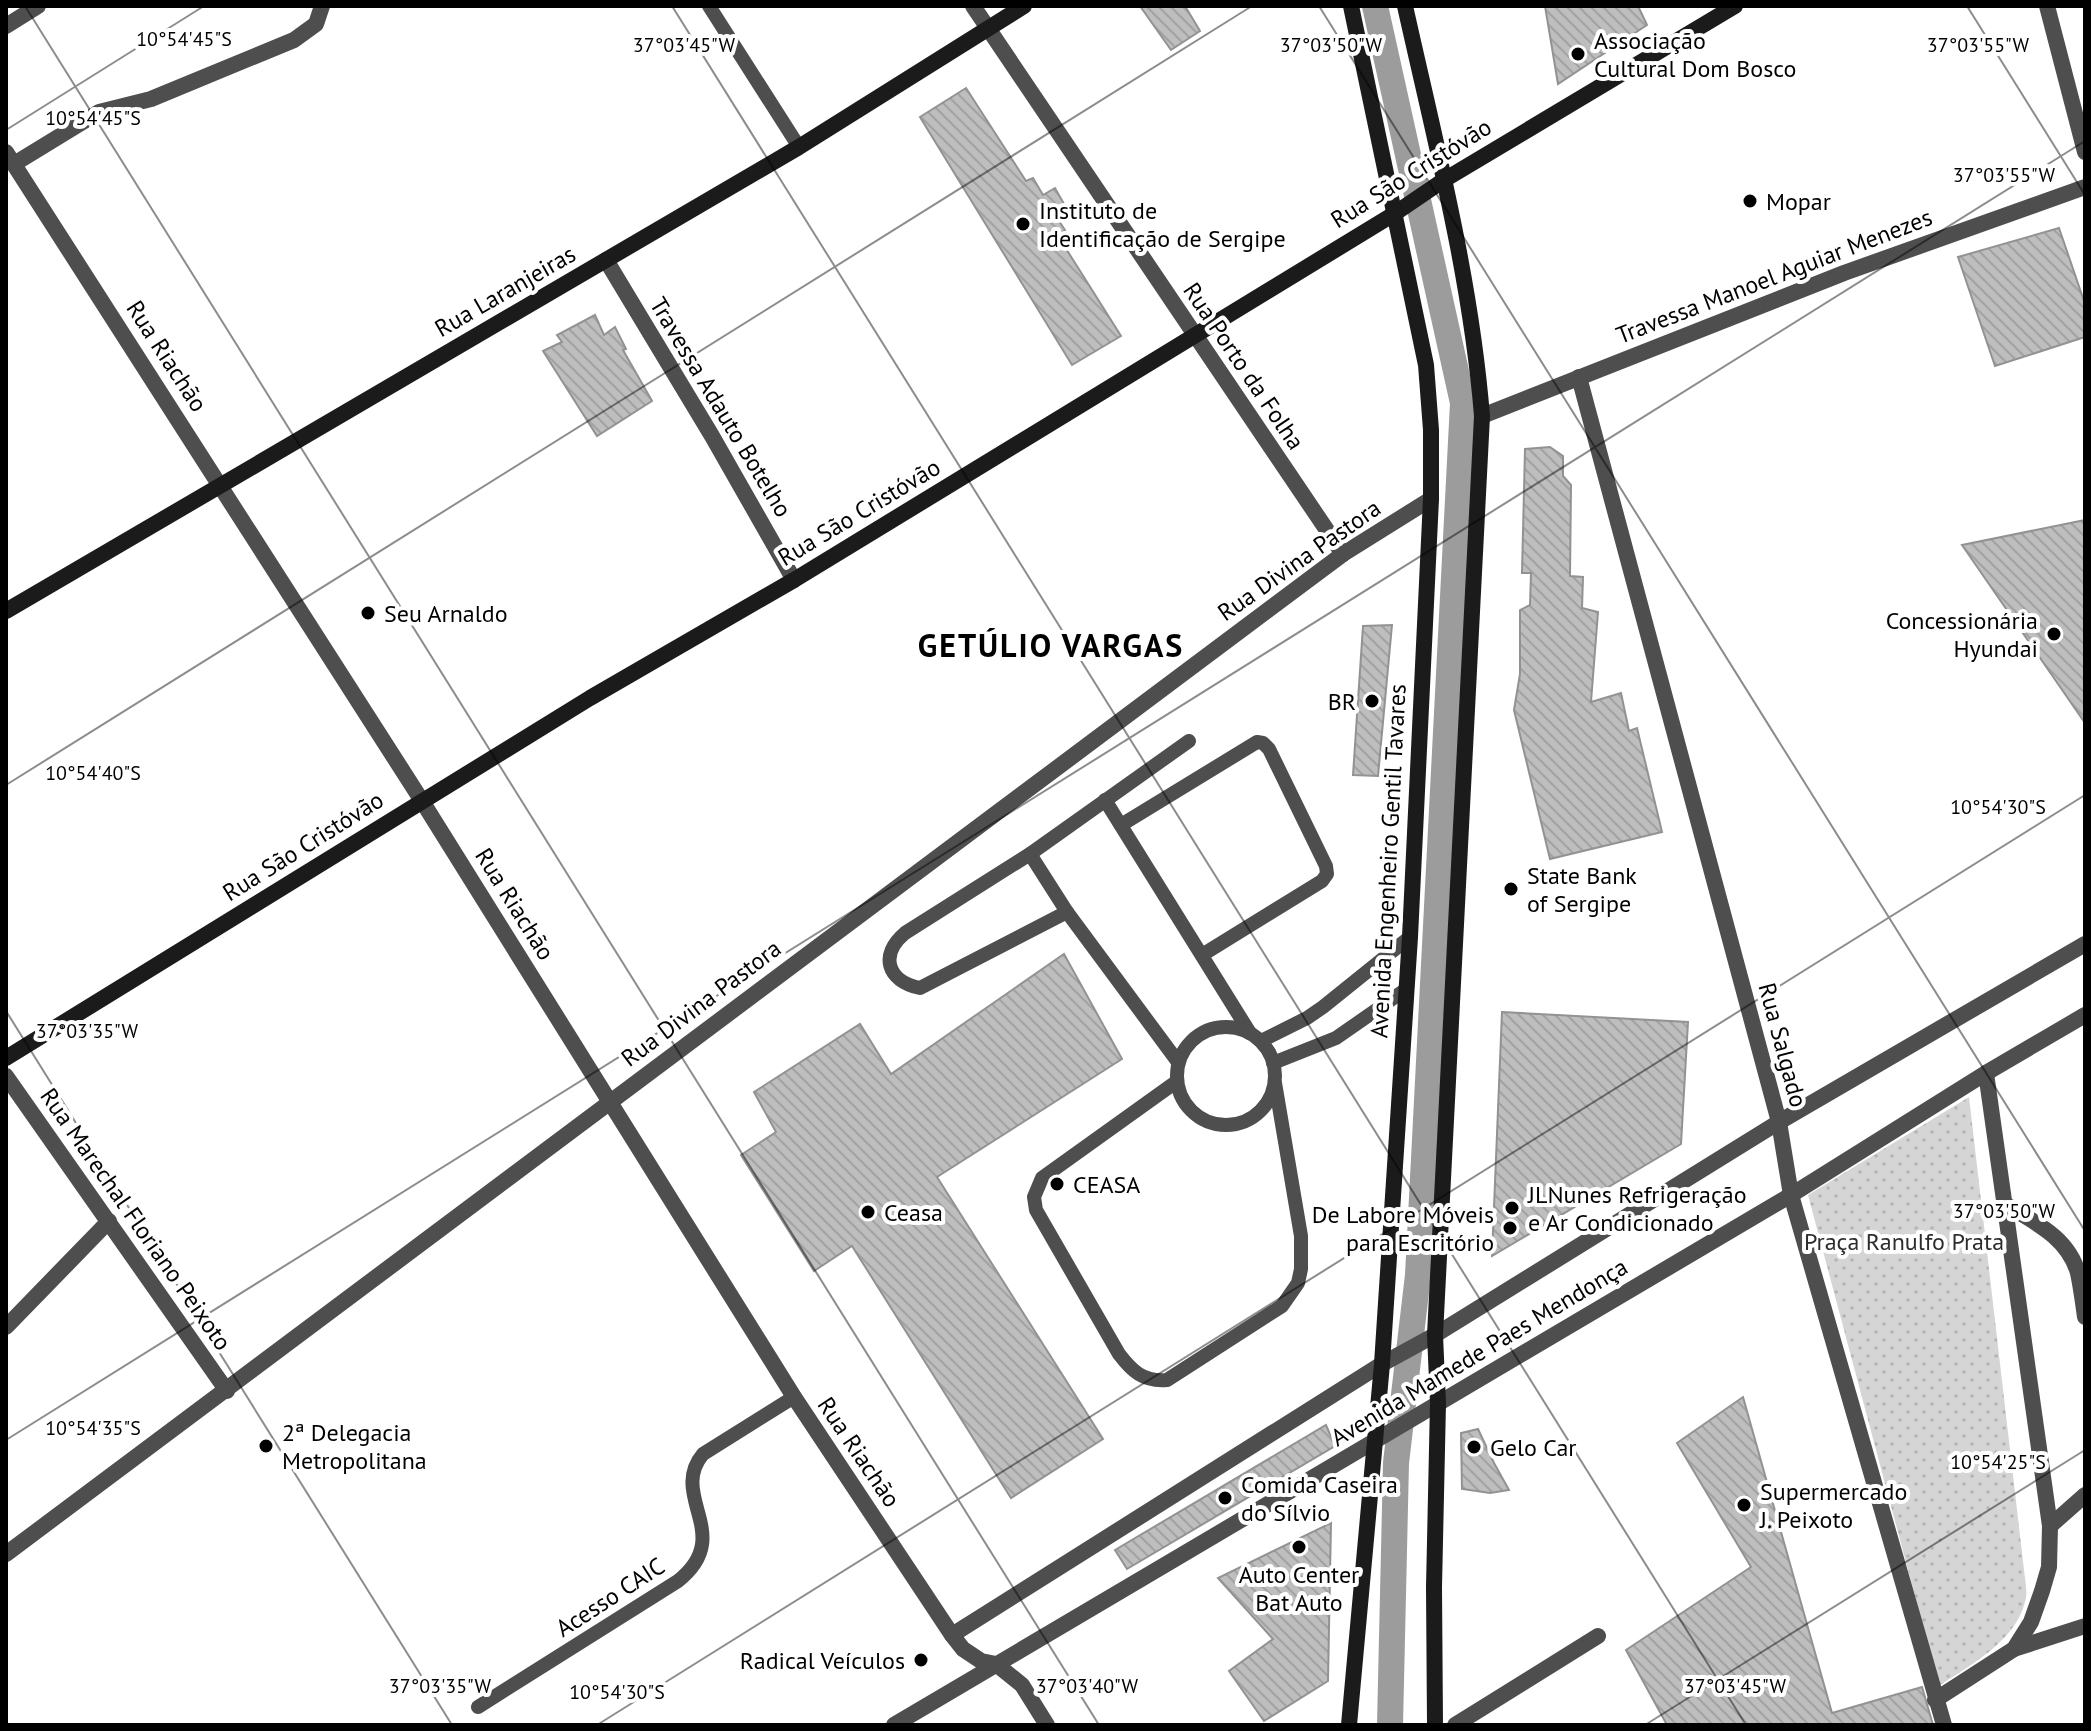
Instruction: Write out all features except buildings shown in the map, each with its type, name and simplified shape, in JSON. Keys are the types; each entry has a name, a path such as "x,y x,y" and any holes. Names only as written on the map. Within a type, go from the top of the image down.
{"main road":[{"name":"Rua Laranjeiras","path":"6,611 799,147 1024,6"},
{"name":"Avenida Engenheiro Gentil Tavares","path":"1349,1725 1387,1361 1431,499 1431,430 1426,365 1351,6"},
{"path":"1405,6 1477,353 1482,416 1431,1337 1435,1725"},
{"name":"Rua São Cristóvão","path":"6,1058 590,698 794,580 1395,213 1441,181 1735,6"}],"street":[{"path":"6,26 38,6"},
{"path":"10,158 99,112 151,99 306,33 316,24 322,6"},
{"name":"Rua Porto da Folha","path":"973,6 1343,554"},
{"path":"2047,6 2085,152"},
{"name":"Rua Riachão","path":"10,158 422,801 794,1397 952,1635 963,1649 981,1661 996,1664 1022,1685 1047,1725"},
{"name":"Travessa Manoel Aguiar Menezes","path":"1482,416 1844,273 2085,187"},
{"name":"Travessa Adauto Botelho","path":"606,260 794,580"},
{"name":"Rua Salgado","path":"1579,377 1779,1122 1791,1195 1944,1725"},
{"name":"Rua Divina Pastora","path":"6,1554 1343,554 1431,499"},
{"name":"Avenida Mamede Paes Mendonça","path":"952,1635 1387,1361 1431,1337 1779,1122 2085,944"},
{"name":"Avenida Mamede Paes Mendonça","path":"894,1725 1791,1195 2085,1015"},
{"path":"1986,1073 2050,1526 2049,1567 2042,1591 2031,1622 2014,1649"},
{"name":"Rua Marechal Floriano Peixoto","path":"6,1076 227,1391"},
{"path":"2005,1204 2055,1235 2065,1247 2077,1270 2085,1317"},
{"path":"6,1327 109,1221"},
{"path":"2050,1526 2085,1495"},
{"path":"1935,1700 2014,1649 2085,1626"},
{"path":"1455,1725 1598,1636"}],"lane":[{"path":"709,6 799,147"},
{"path":"1067,912 920,988 908,986 891,970 888,954 894,942 1030,854 1189,741"},
{"path":"1121,825 1257,742 1269,749 1326,866 1327,874 1322,881 1202,955"},
{"path":"1105,800 1273,1063 1301,1236 1298,1283 1282,1306 1167,1380 1155,1381 1133,1371 1119,1354 1036,1210 1034,1197 1042,1178 1176,1082"},
{"path":"1030,854 1067,912 1178,1062"},
{"path":"1275,1083 1266,1105 1258,1113 1237,1124 1225,1125 1202,1120 1181,1099 1176,1082 1178,1062 1187,1045 1211,1028 1231,1027 1255,1037 1315,1013 1410,937"},
{"path":"1273,1063 1336,1038 1405,990"},
{"name":"Acesso CAIC","path":"478,1707 694,1568 701,1552 703,1530 691,1480 693,1466 703,1454 794,1397"}],"green space":[{"name":"Praça Ranulfo Prata","path":"1969,1097 2026,1595 2020,1616 2002,1641 1939,1686 1808,1195"}],"waterway":[{"path":"1375,6 1463,403 1418,1275 1396,1463 1390,1725"}],"place":[{"name":"Associação Cultural Dom Bosco","path":"1578,54"},
{"name":"Mopar","path":"1750,201"},
{"name":"Instituto de Identificação de Sergipe","path":"1023,224"},
{"name":"Seu Arnaldo","path":"368,613"},
{"name":"Concessionária Hyundai","path":"2054,634"},
{"name":"BR","path":"1372,701"},
{"name":"State Bank of Sergipe","path":"1511,889"},
{"name":"CEASA","path":"1057,1184"},
{"name":"JLNunes Refrigeração e Ar Condicionado","path":"1512,1208"},
{"name":"Ceasa","path":"868,1212"},
{"name":"De Labore Móveis para Escritório","path":"1510,1228"},
{"name":"2ª Delegacia Metropolitana","path":"266,1446"},
{"name":"Gelo Car","path":"1474,1447"},
{"name":"Comida Caseira do Sílvio","path":"1225,1498"},
{"name":"Supermercado J. Peixoto","path":"1744,1505"},
{"name":"Auto Center Bat Auto","path":"1299,1547"},
{"name":"Radical Veículos","path":"921,1660"}],"district":[{"name":"GETÚLIO VARGAS","path":"1051,645"}]}
